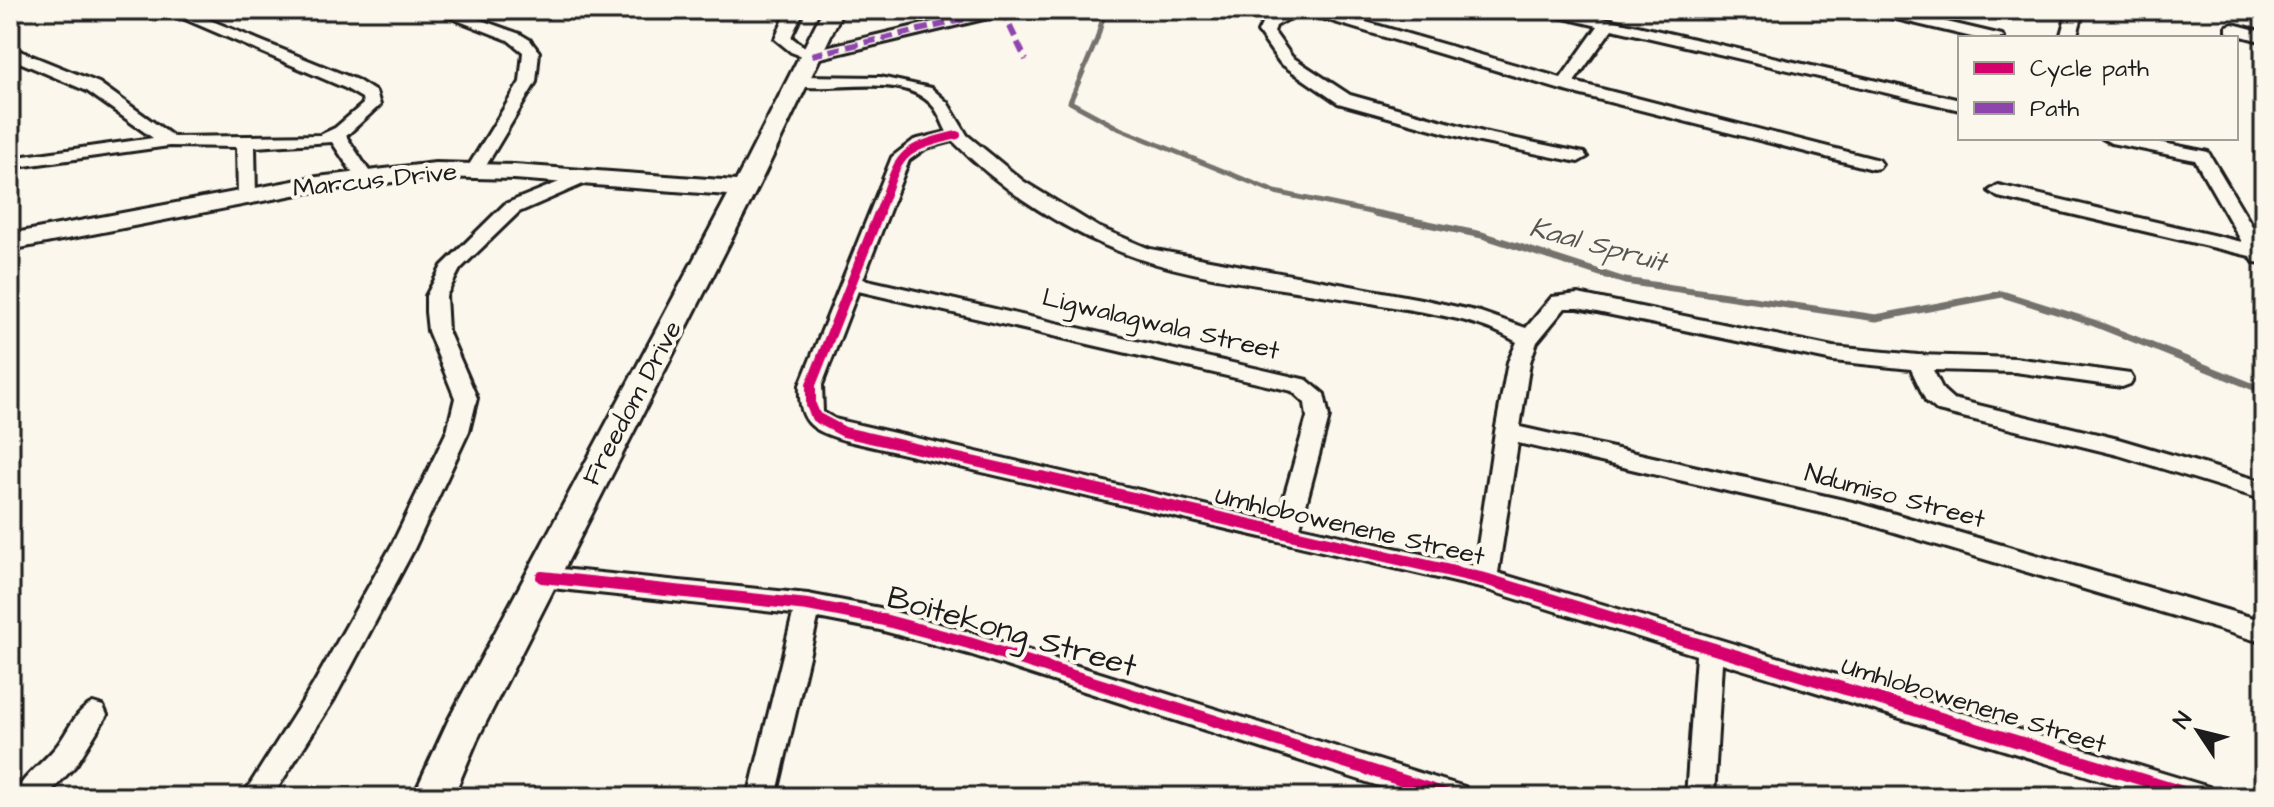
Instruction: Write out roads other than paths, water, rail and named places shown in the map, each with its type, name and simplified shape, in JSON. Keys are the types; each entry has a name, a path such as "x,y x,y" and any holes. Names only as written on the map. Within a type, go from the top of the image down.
{"street":[{"path":"10,163 169,141 246,144 315,141 336,135 372,105 370,96 351,84 172,10"},
{"path":"439,10 514,37 531,52 528,82 475,170"},
{"path":"796,10 782,37 808,63 925,92 941,101 957,135 994,167 1053,210 1152,256 1433,309 1509,326 1523,331 1528,339"},
{"name":"Freedom Drive","path":"433,797 458,738 744,189 833,10"},
{"path":"808,63 1004,10"},
{"path":"1295,10 1269,23 1266,32 1286,60 1337,95 1469,134 1578,157"},
{"path":"1307,10 1564,85 1873,164"},
{"path":"1548,10 1958,105"},
{"path":"1876,10 1987,36"},
{"path":"2069,36 2076,10"},
{"path":"2235,10 2232,34 2264,37"},
{"path":"1564,85 1607,25"},
{"path":"10,52 93,87 169,141"},
{"path":"336,135 364,177"},
{"name":"Umhlobowenene Street","path":"957,135 920,144 903,153 811,385 810,410 815,419 844,432 1485,579 2199,797"},
{"path":"2132,140 2204,147 2262,257"},
{"path":"246,144 247,197"},
{"name":"Marcus Drive","path":"10,242 364,177 435,170 475,170 744,189"},
{"path":"256,797 330,680 402,549 458,431 466,398 438,331 436,296 452,266 512,208 584,177"},
{"path":"1998,191 2262,257"},
{"name":"Ligwalagwala Street","path":"852,283 1299,385 1316,400 1318,417 1286,534"},
{"path":"1485,579 1519,362 1528,339 1554,305 1571,300 1802,349 1918,362 2015,365 2122,379"},
{"path":"1918,362 1934,395 1946,405 2118,447 2264,491"},
{"name":"Ndumiso Street","path":"1506,432 1857,512 2264,632"},
{"name":"Boitekong Street","path":"542,577 808,605 880,619 969,643 1455,797"},
{"path":"762,797 808,605"},
{"path":"1700,797 1710,647"},
{"path":"27,797 66,756 93,715"}],"waterway":[{"name":"Kaal Spruit","path":"1105,10 1097,39 1070,102 1120,129 1275,192 1384,215"},
{"name":"Kaal Spruit","path":"1374,213 1482,235 1625,281 1876,318 2002,294 2094,323 2264,391"}]}
